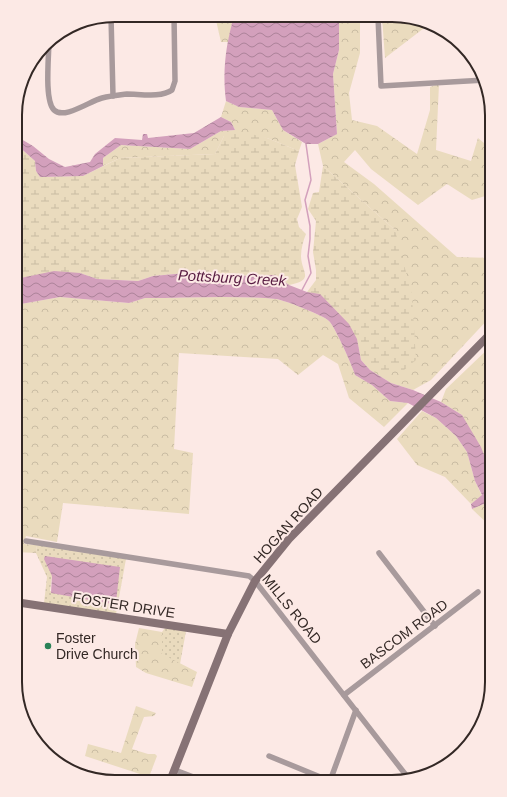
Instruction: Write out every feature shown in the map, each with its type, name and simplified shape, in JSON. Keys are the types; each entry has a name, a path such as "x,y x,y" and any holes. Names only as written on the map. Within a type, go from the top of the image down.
{"main road":[{"name":"HOGAN ROAD","path":"173,775 228,634 256,581 289,539 485,339"},
{"name":"FOSTER DRIVE","path":"22,603 228,634"}],"street":[{"path":"111,22 113,96"},
{"path":"49,49 49,99 53,109 57,112 68,113 93,100 113,96 164,94 172,90 175,81 174,22"},
{"path":"378,22 381,86 478,80"},
{"name":"MILLS ROAD","path":"26,541 249,576 256,581 405,774"},
{"path":"379,553 434,626"},
{"name":"BASCOM ROAD","path":"344,695 478,592"},
{"path":"332,775 356,710"},
{"path":"269,756 315,775"},
{"path":"175,770 187,775"}],"green space":[{"path":"216,22 233,22 228,42 221,42"},
{"path":"339,22 360,22 360,53 349,93 352,120 377,126 417,154 430,110 430,87 439,84 436,150 471,161 478,138 484,143 485,147 485,196 472,200 447,184 418,205 371,169 355,150 344,162 374,184 457,257 485,258 485,322 431,380 413,390 391,383 370,370 404,370 395,230 323,166 318,144 337,134 333,74 339,50"},
{"path":"382,22 404,23 424,28 385,58"},
{"path":"226,101 239,107 272,110 283,130 302,142 299,151 267,138 224,136 215,154 120,158 103,166 103,158 121,145 190,149 221,131 235,130 231,122 221,117"},
{"path":"235,130 267,138 299,151 295,165 302,207 297,219 299,227 306,234 302,245 301,254 305,275 302,281 289,285 275,275 233,276 186,273 153,276 138,281 97,279 80,273 22,278 22,149 35,161 36,171 40,177 83,176 120,158 215,154 224,136"},
{"path":"323,166 395,230 412,295 416,360 404,370 370,370 361,360 357,340 307,292 316,280 313,252 316,221 308,209 313,193 319,192"},
{"path":"60,297 129,303 145,298 243,297 280,300 312,312 329,321 343,346 355,375 372,385 390,401 408,403 384,427 349,398 338,364 323,355 298,375 278,359 179,353 174,449 193,453 189,514 63,503 57,542 26,536 24,544 37,545 36,553 22,552 22,304"},
{"path":"485,352 485,462 462,415 441,402 446,389"},
{"path":"422,411 436,418 456,436 467,452 475,481 482,496 471,504 445,477 417,465 397,439"},
{"path":"485,503 485,521 472,509"},
{"path":"37,545 126,559 116,614 44,603 47,577 36,553","holes":["52,576 116,602 114,604 50,591"]},
{"path":"139,628 162,632 162,654 197,672 192,687 146,673 136,667 135,644"},
{"path":"165,628 186,631 180,664 161,654 162,632"},
{"path":"136,706 156,713 154,716 144,717 132,749 148,754 155,754 157,756 150,775 143,775 85,756 88,744 121,753"}],"water":[{"path":"233,22 339,22 339,50 333,74 337,134 318,144 306,144 283,130 272,110 239,107 226,101 224,79 229,37"},
{"path":"221,117 231,122 235,130 221,131 190,149 121,145 103,158 103,166 83,176 40,177 36,171 35,161 22,149 22,140 49,159 65,167 90,162 95,154 115,138 142,140 143,134 147,134 148,138 194,133"},
{"name":"Pottsburg Creek","path":"54,271 80,273 97,279 138,281 153,276 186,273 233,276 275,275 289,285 307,292 320,294 349,324 357,339 361,360 370,370 391,383 413,390 441,402 462,415 481,447 485,458 485,503 472,509 471,504 482,495 475,481 467,452 456,436 436,418 408,403 390,401 372,385 355,375 335,330 329,321 319,315 276,299 243,297 145,298 129,303 60,297 22,304 22,278"},
{"path":"45,556 120,567 116,602 112,604 51,593 52,576 44,559"}],"waterway":[{"path":"302,290 311,273 308,256 310,226 305,200 311,180 306,144"}],"place":[{"name":"Foster Drive Church","path":"48,646"}]}
